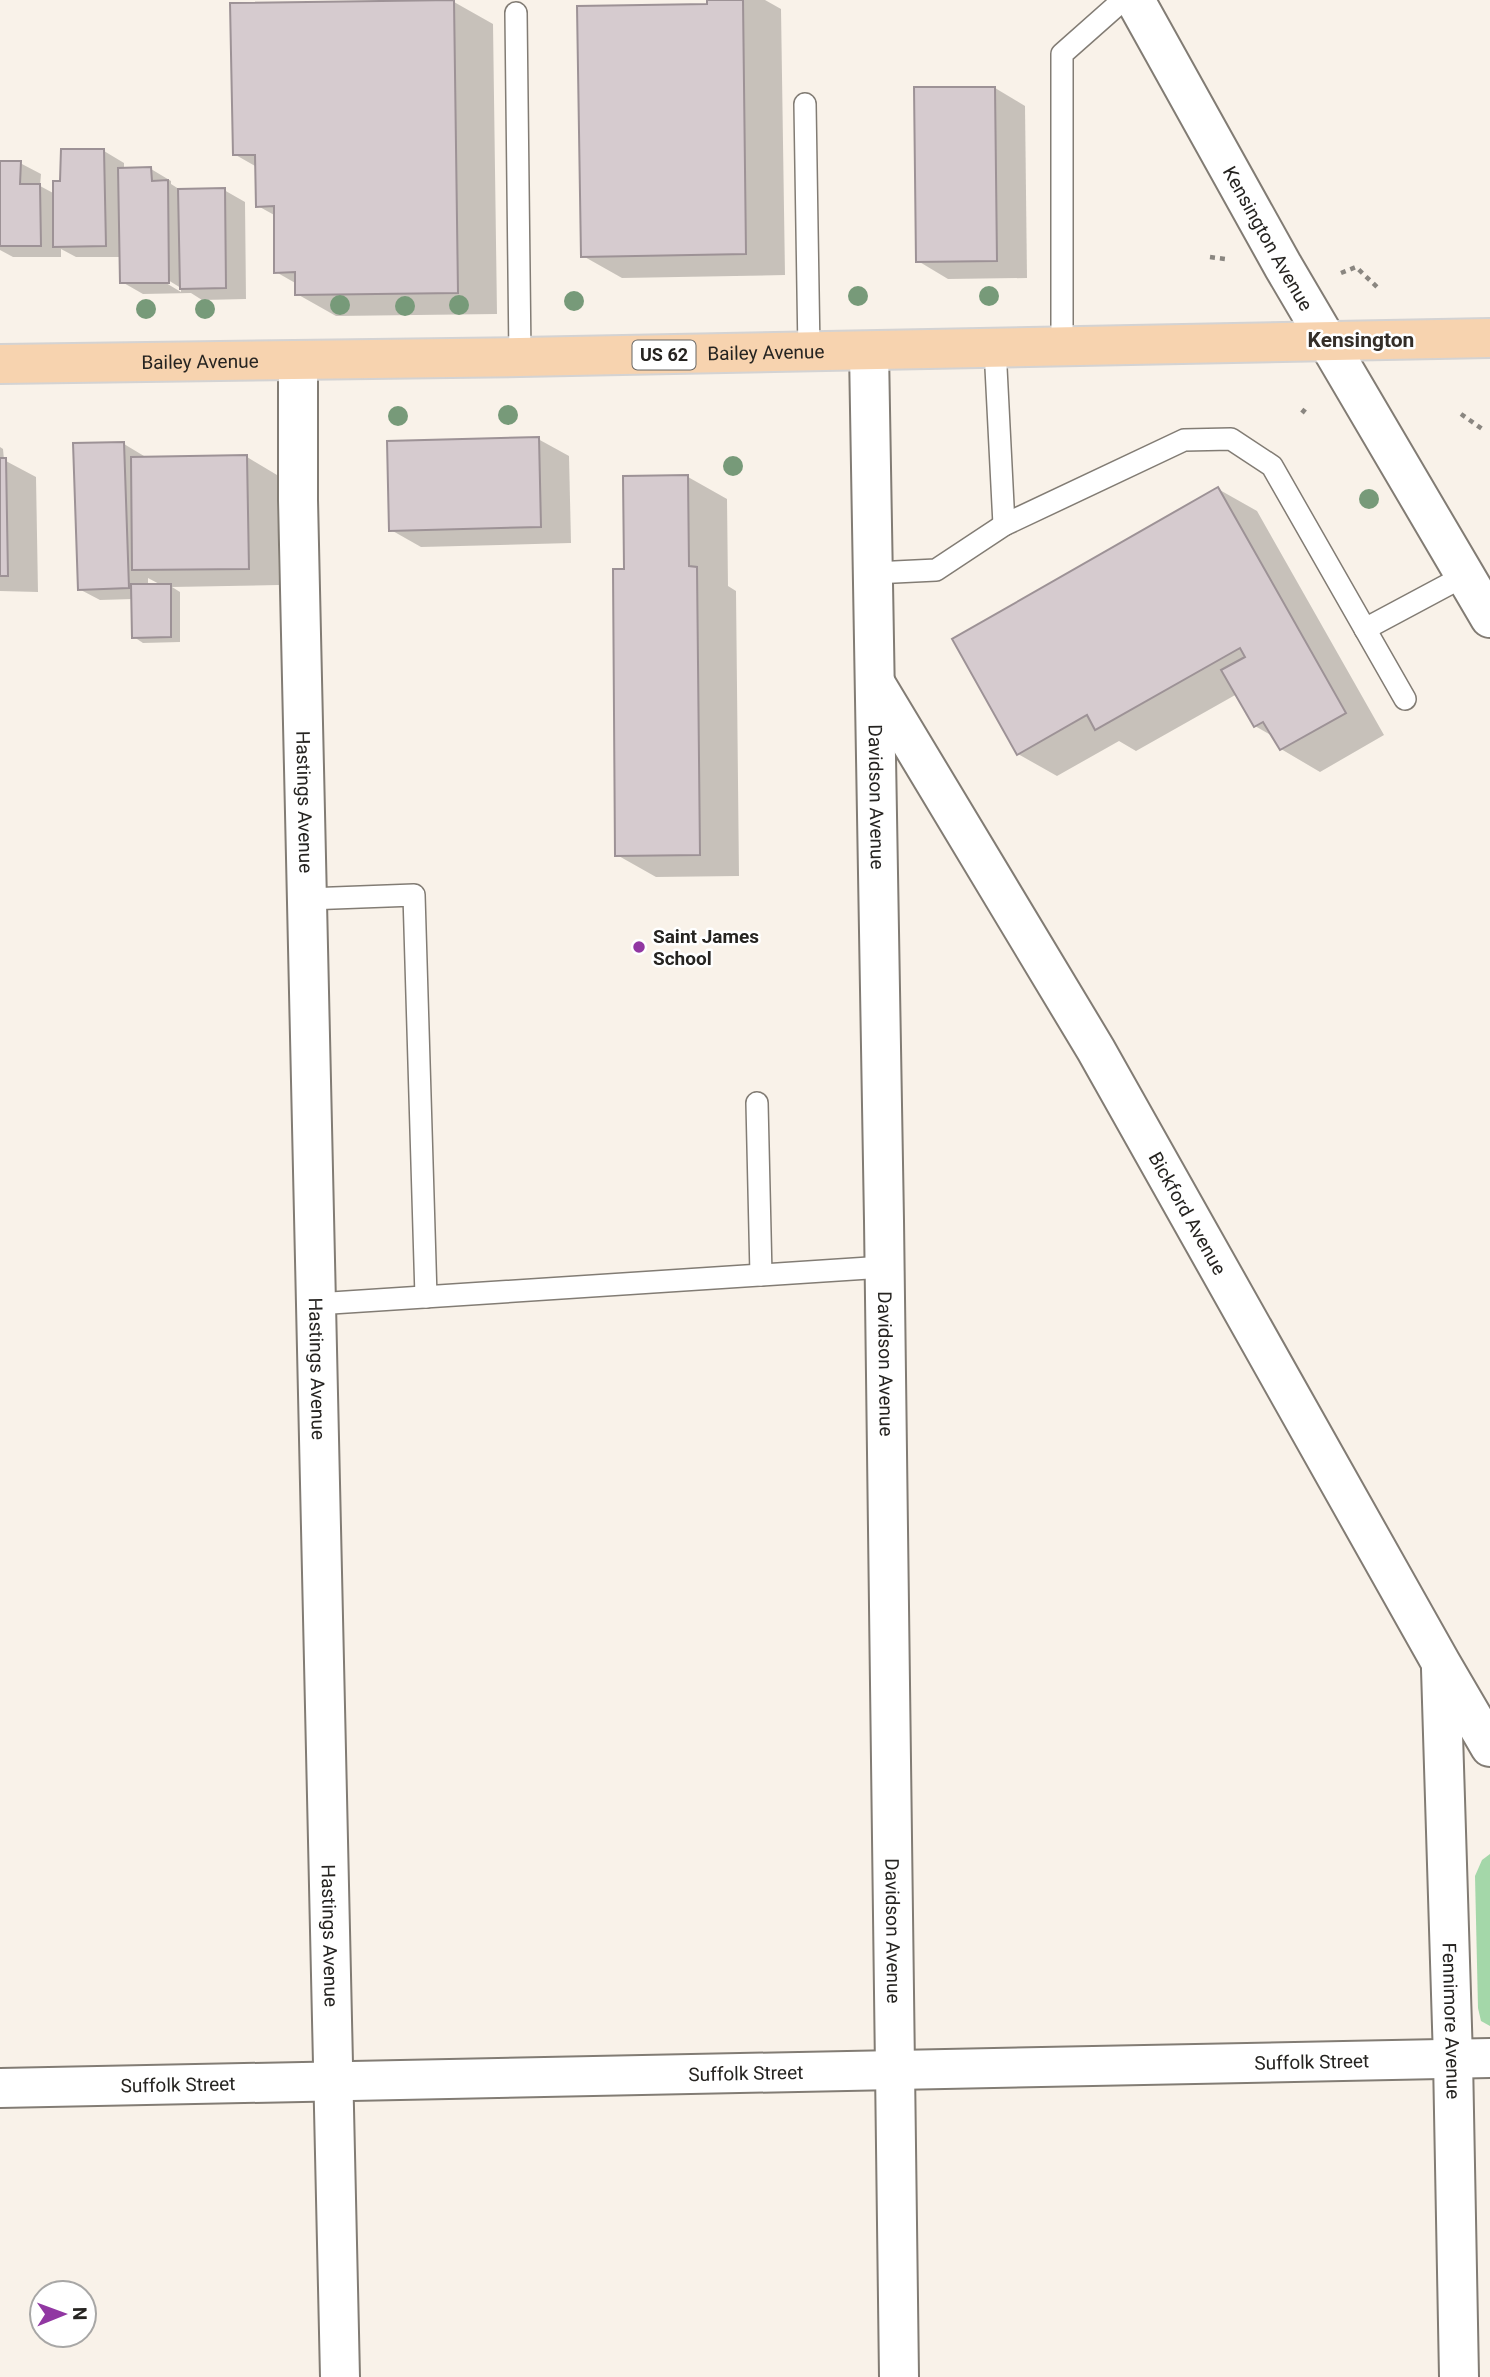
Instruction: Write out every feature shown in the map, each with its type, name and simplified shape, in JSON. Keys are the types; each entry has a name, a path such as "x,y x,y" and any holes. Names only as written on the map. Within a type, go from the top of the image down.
{"main road":[{"name":"Bailey Avenue","path":"0,364 298,361 1490,338"}],"street":[{"name":"Kensington Avenue","path":"1135,0 1328,341 1490,618"},
{"name":"Davidson Avenue","path":"869,351 899,2377"},
{"name":"Hastings Avenue","path":"298,361 298,500 340,2377"},
{"name":"Bickford Avenue","path":"876,684 1096,1050 1490,1747"},
{"name":"Fennimore Avenue","path":"1441,1663 1472,2059 1459,2377"},
{"name":"Suffolk Street","path":"0,2088 1472,2059"}],"lane":[{"path":"1062,346 1062,54 1124,0"},
{"path":"516,13 520,357"},
{"path":"805,104 809,352"},
{"path":"995,348 1004,525"},
{"path":"874,573 936,570 1004,525 1184,440 1231,439 1272,466 1405,699"},
{"path":"1365,629 1466,575"},
{"path":"307,899 414,895 426,1297"},
{"path":"757,1104 761,1275"},
{"path":"316,1304 884,1267"}],"path":[{"path":"1210,257 1225,259"},
{"path":"1340,273 1356,267 1377,287"},
{"path":"1461,414 1485,430"}],"green space":[{"path":"1490,1854 1490,2026 1481,2021 1478,2008 1475,1876 1482,1860"}],"building":[{"path":"454,0 458,293 295,295 295,272 274,273 274,206 256,207 255,155 233,155 230,3"},
{"path":"707,0 743,0 746,254 581,257 577,6 707,4"},
{"path":"914,87 995,87 997,261 916,262"},
{"path":"61,149 104,149 106,246 53,247 53,181 60,181"},
{"path":"0,161 21,161 20,184 40,184 41,246 0,246"},
{"path":"151,167 152,181 168,180 169,283 120,283 118,168"},
{"path":"225,188 226,288 180,289 178,189"},
{"path":"539,437 541,527 389,531 387,441"},
{"path":"124,442 129,588 78,590 73,443"},
{"path":"247,455 249,569 132,570 131,457"},
{"path":"0,458 6,458 8,576 0,576"},
{"path":"688,475 689,566 697,567 700,855 615,856 613,569 624,569 623,476"},
{"path":"1218,487 1346,713 1280,750 1263,722 1254,727 1221,670 1245,657 1240,648 1095,730 1087,715 1017,755 952,639"},
{"path":"131,584 171,584 171,637 132,638"}],"place":[{"name":"Saint James School","path":"639,947"}],"district":[{"name":"Kensington","path":"1361,340"}]}
